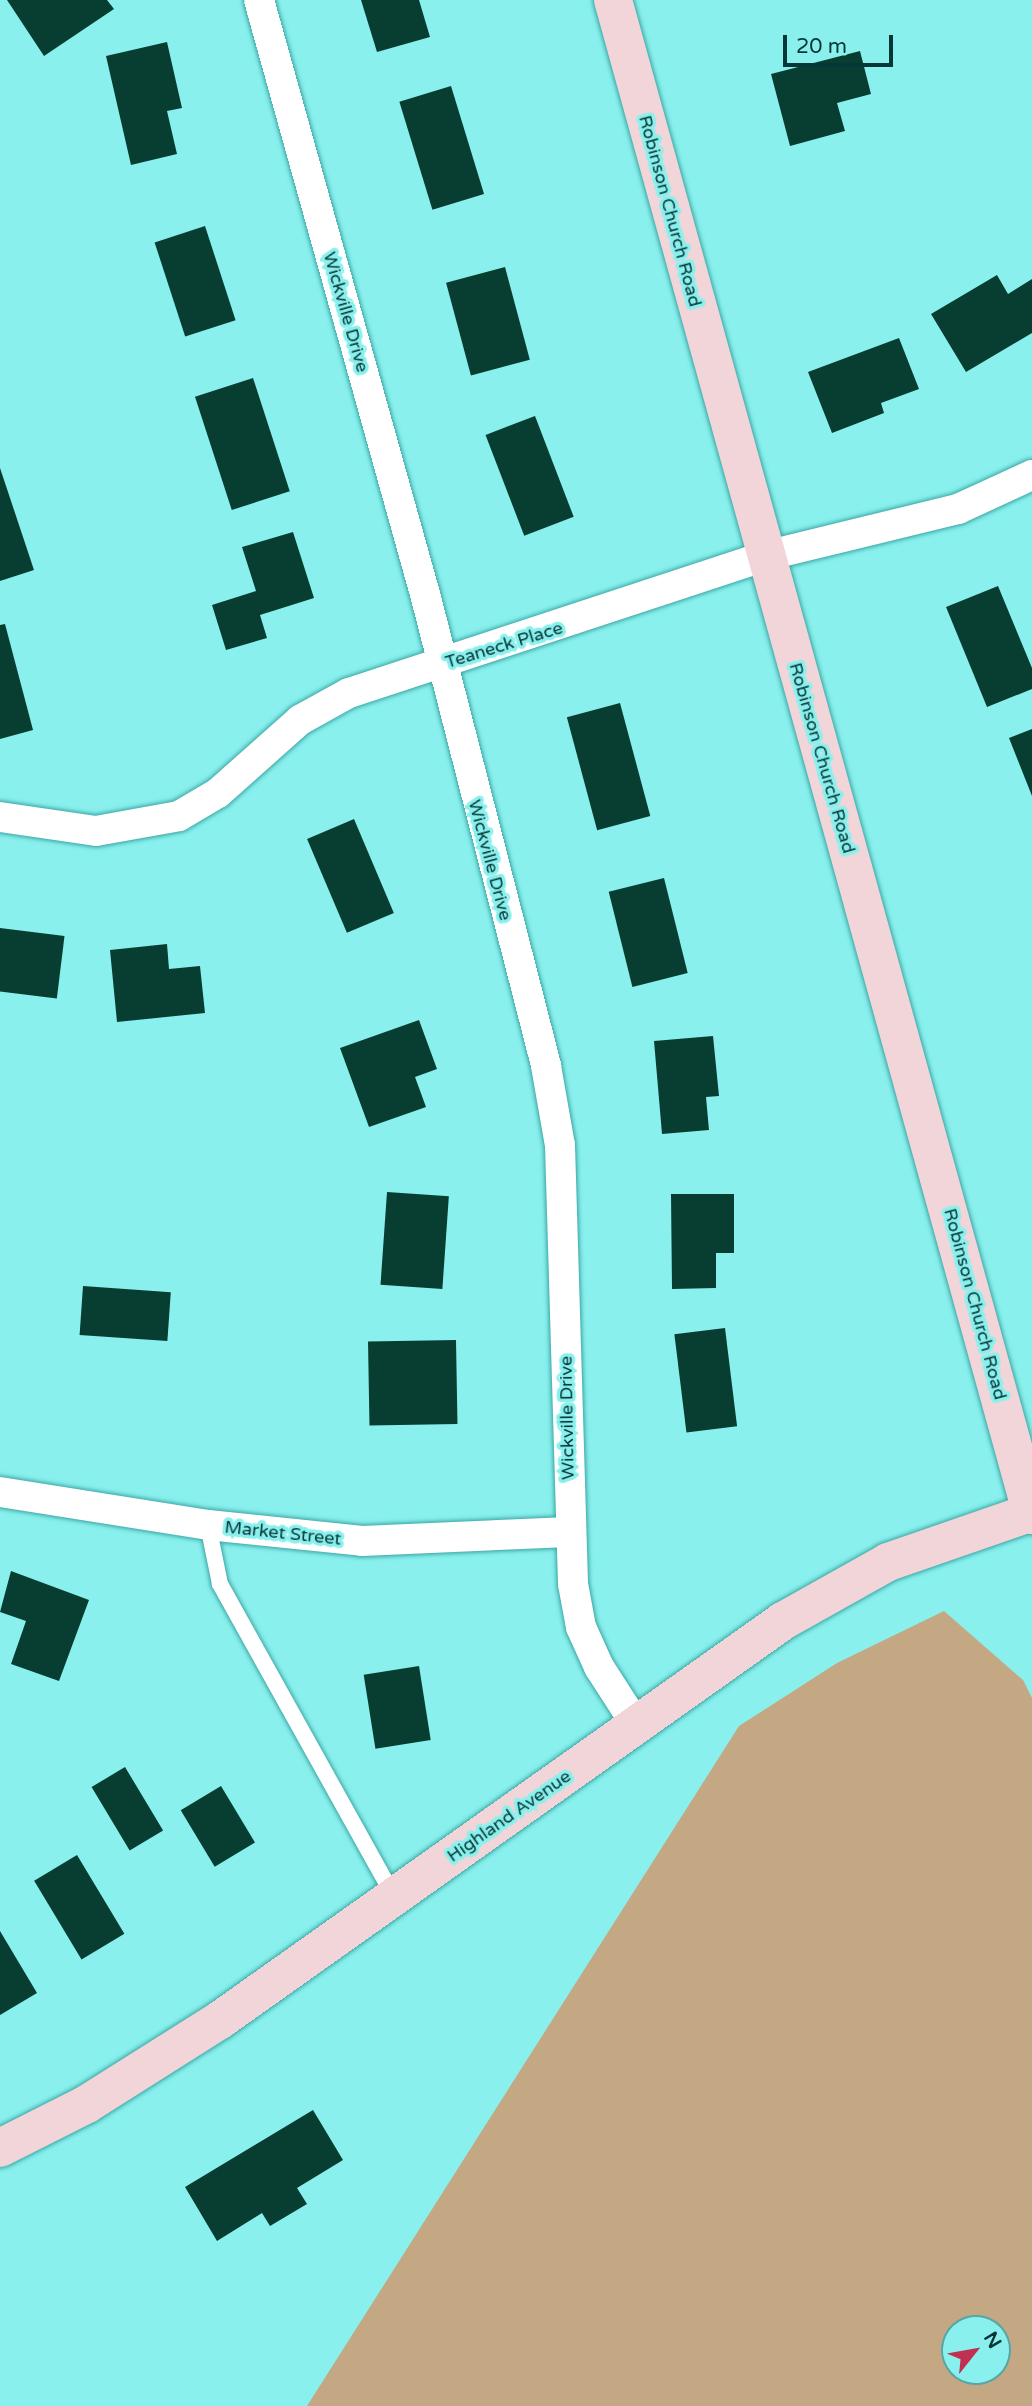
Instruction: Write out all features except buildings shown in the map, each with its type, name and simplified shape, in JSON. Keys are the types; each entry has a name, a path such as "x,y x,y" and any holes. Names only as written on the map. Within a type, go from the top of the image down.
{"street":[{"name":"Wickville Drive","path":"259,0 441,664 546,1066 560,1145 569,1532 582,1627 637,1726"},
{"name":"Robinson Church Road","path":"613,0 1032,1513"},
{"name":"Teaneck Place","path":"0,817 96,831 179,816 218,793 300,720 349,693 765,556 958,509 1032,475"},
{"name":"Market Street","path":"0,1492 208,1525 362,1541 569,1532"},
{"name":"Highland Avenue","path":"0,2148 153,2064 836,1589 950,1536 1032,1513"}],"lane":[{"path":"208,1525 220,1584 395,1897"}],"shaded area":[{"path":"944,1611 1023,1680 1032,1698 1032,2406 307,2406 739,1726 837,1663"}]}
